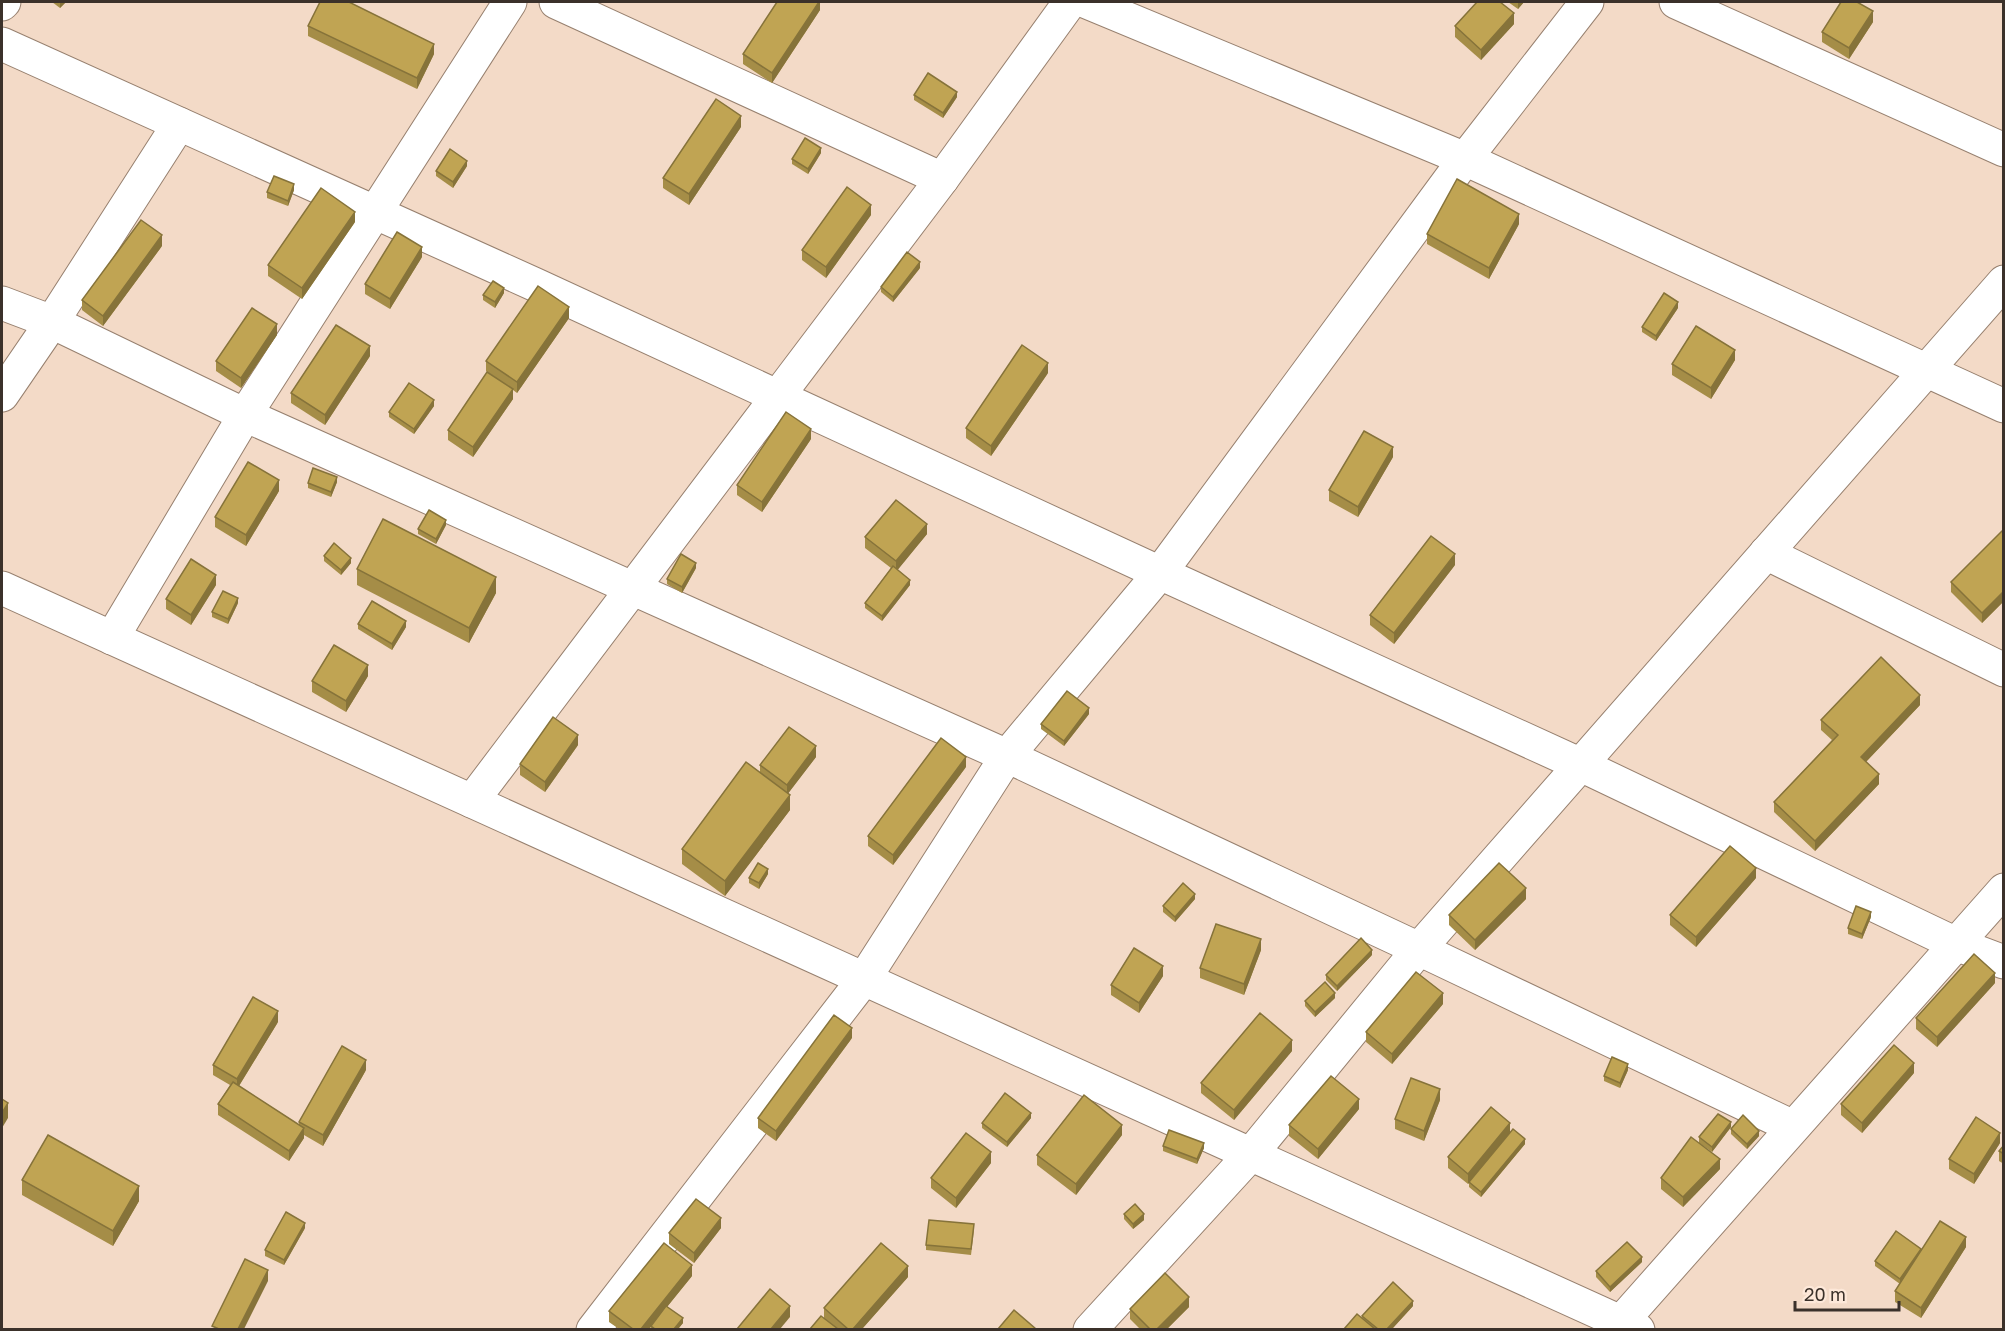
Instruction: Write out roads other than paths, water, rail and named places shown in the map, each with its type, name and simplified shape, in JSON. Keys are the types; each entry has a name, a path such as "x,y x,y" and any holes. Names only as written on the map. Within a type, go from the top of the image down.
{"street":[{"path":"111,638 245,415 510,2"},
{"path":"556,2 942,179"},
{"path":"472,801 942,179 1070,2"},
{"path":"1087,2 1465,159 2004,406"},
{"path":"593,1329 864,979 1007,756 1160,573 1465,159 1587,2"},
{"path":"1676,2 2004,150"},
{"path":"2,44 375,212 1581,765 1956,944 2004,962"},
{"path":"2,395 52,322 179,124"},
{"path":"1090,1329 1251,1154 1419,949 2004,282"},
{"path":"2,303 52,322 245,415 1007,756 1793,1127"},
{"path":"1766,553 2004,670"},
{"path":"2,588 1251,1154 1624,1327 1793,1127 2004,890"}]}
